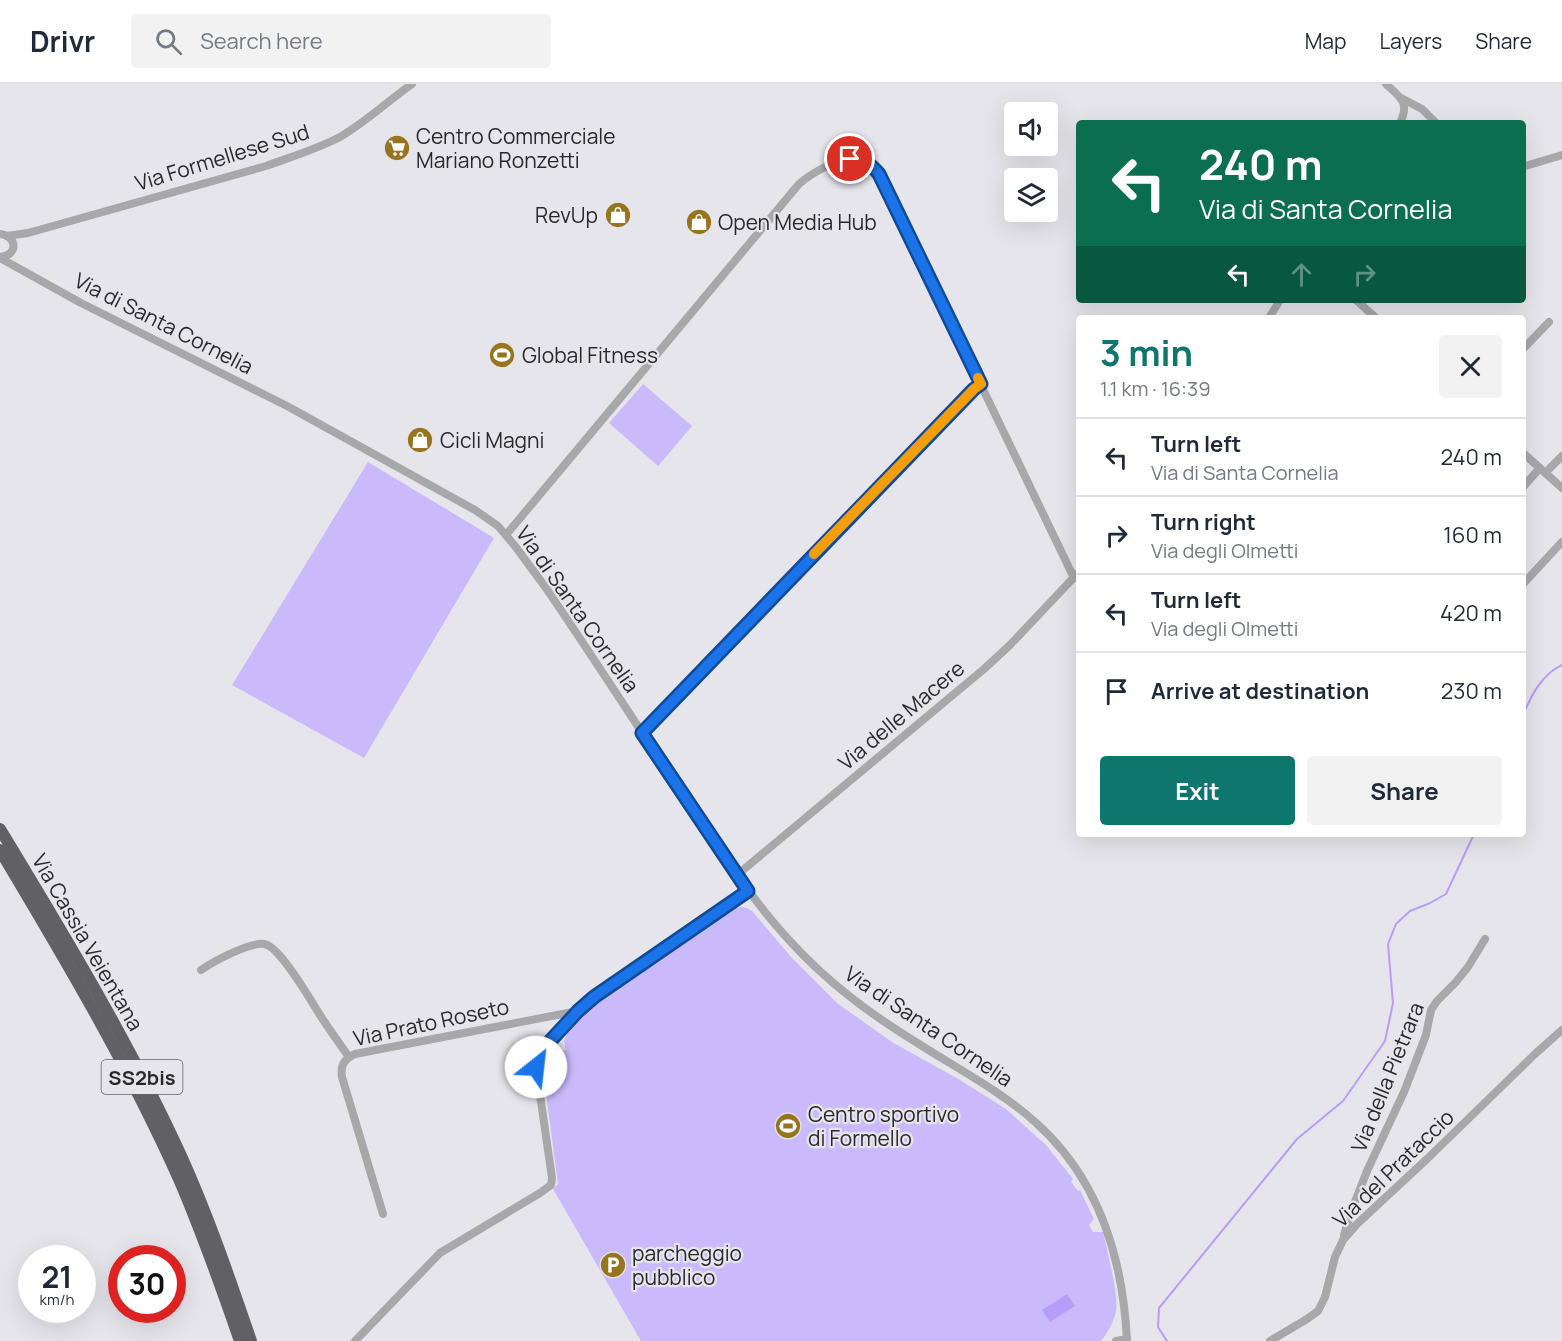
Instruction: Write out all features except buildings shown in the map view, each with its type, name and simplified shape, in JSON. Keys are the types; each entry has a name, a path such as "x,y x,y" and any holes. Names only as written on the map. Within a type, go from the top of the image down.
{"highway":[{"name":"Via Cassia Veientana","path":"0,829 62,930 166,1124 197,1193 251,1341"},
{"name":"Via Cassia Veientana","path":"0,850 115,1048 150,1118 185,1194 240,1341"}],"street":[{"name":"Via Formellese Sud","path":"6,237 28,233 301,154 345,133 376,113 412,84"},
{"path":"1386,84 1401,98 1419,107 1433,120"},
{"path":"1401,98 1405,108 1401,120"},
{"path":"1526,166 1562,155"},
{"path":"506,535 797,187 809,175 840,160 854,159 862,160 879,174 1076,575"},
{"path":"0,258 6,257 11,252 13,245 6,237"},
{"name":"Via di Santa Cornelia","path":"11,252 23,270"},
{"name":"Via di Santa Cornelia","path":"0,258 81,303 287,406 475,510 498,526 551,596 748,891 789,940 819,971 848,996 896,1030 1004,1097 1035,1122 1076,1168 1104,1221 1120,1282 1127,1340"},
{"path":"1359,303 1373,315"},
{"path":"1526,346 1549,322"},
{"path":"642,733 981,384"},
{"path":"1526,456 1562,488"},
{"path":"1526,484 1562,456"},
{"path":"1526,581 1562,542"},
{"name":"Via delle Macere","path":"737,875 984,669 1076,575"},
{"name":"Via Prato Roseto","path":"354,1341 440,1253 550,1185 552,1178 536,1067 539,1055 546,1046 578,1011 605,989 748,891"},
{"name":"Via della Pietrara","path":"1343,1240 1367,1172 1408,1082 1426,1035 1431,1010 1468,967 1485,939"},
{"path":"201,970 220,958 255,944 268,945 277,952 291,970 350,1057"},
{"name":"Via Prato Roseto","path":"383,1214 342,1077 345,1060 355,1054 578,1011"},
{"name":"Via del Prataccio","path":"1270,1341 1318,1311 1325,1298 1335,1257 1343,1240 1357,1224 1562,1030"},
{"path":"1116,1341 1127,1340"}],"shaded area":[{"path":"643,384 692,426 658,466 609,423"},
{"path":"368,462 494,538 364,758 232,685"},
{"name":"Centro sportivo di Formello","path":"741,907 752,911 792,958 837,1003 892,1042 1006,1109 1046,1145 1073,1179 1071,1182 1078,1191 1080,1190 1094,1219 1089,1225 1093,1232 1103,1232 1114,1284 1116,1312 1101,1341 641,1341 553,1189 558,1184 541,1056 566,1050 564,1041 568,1032 587,1009 606,994"},
{"path":"1067,1294 1075,1306 1050,1322 1042,1310"}],"waterway":[{"path":"1526,709 1542,680 1562,665"},
{"path":"1167,1341 1158,1327 1159,1308 1297,1139 1343,1101 1385,1041 1393,1003 1388,944 1396,924 1410,911 1446,894 1473,837"}],"slow traffic":[{"path":"814,554 981,384 978,378"}],"place":[{"name":"Centro Commerciale Mariano Ronzetti","path":"397,148"},
{"name":"RevUp","path":"618,215"},
{"name":"Open Media Hub","path":"699,222"},
{"name":"Global Fitness","path":"502,355"},
{"name":"Cicli Magni","path":"420,440"},
{"name":"Centro sportivo di Formello","path":"788,1126"},
{"name":"parcheggio pubblico","path":"613,1265"}],"route":[{"path":"536,1067 540,1052 594,997 748,891 642,733 981,384 879,174 865,162 850,159"}]}
